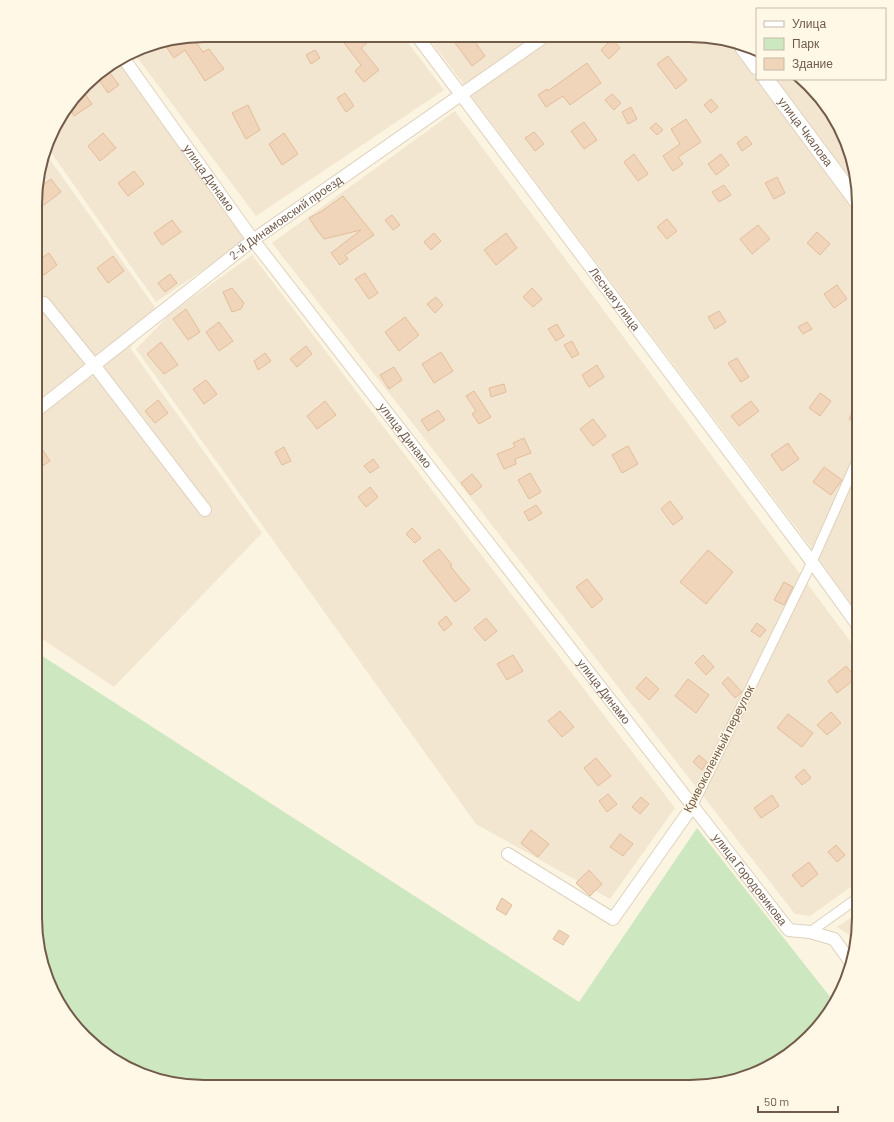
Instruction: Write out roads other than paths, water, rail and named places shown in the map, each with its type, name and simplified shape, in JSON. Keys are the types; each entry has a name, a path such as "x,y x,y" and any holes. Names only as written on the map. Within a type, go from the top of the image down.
{"street":[{"name":"Лесная улица","path":"422,42 812,562 852,618"},
{"name":"2-й Динамовский проезд","path":"42,406 253,240 536,42"},
{"path":"746,52 756,66"},
{"name":"улица Динамо","path":"126,62 253,240 692,807"},
{"name":"улица Чкалова","path":"767,80 852,195"},
{"path":"44,302 205,510"},
{"name":"Кривоколенный переулок","path":"508,854 613,919 692,807 812,562 852,472"},
{"name":"улица Городовикова","path":"692,807 789,930 810,932 834,939 847,957"},
{"path":"810,932 852,902"}]}
